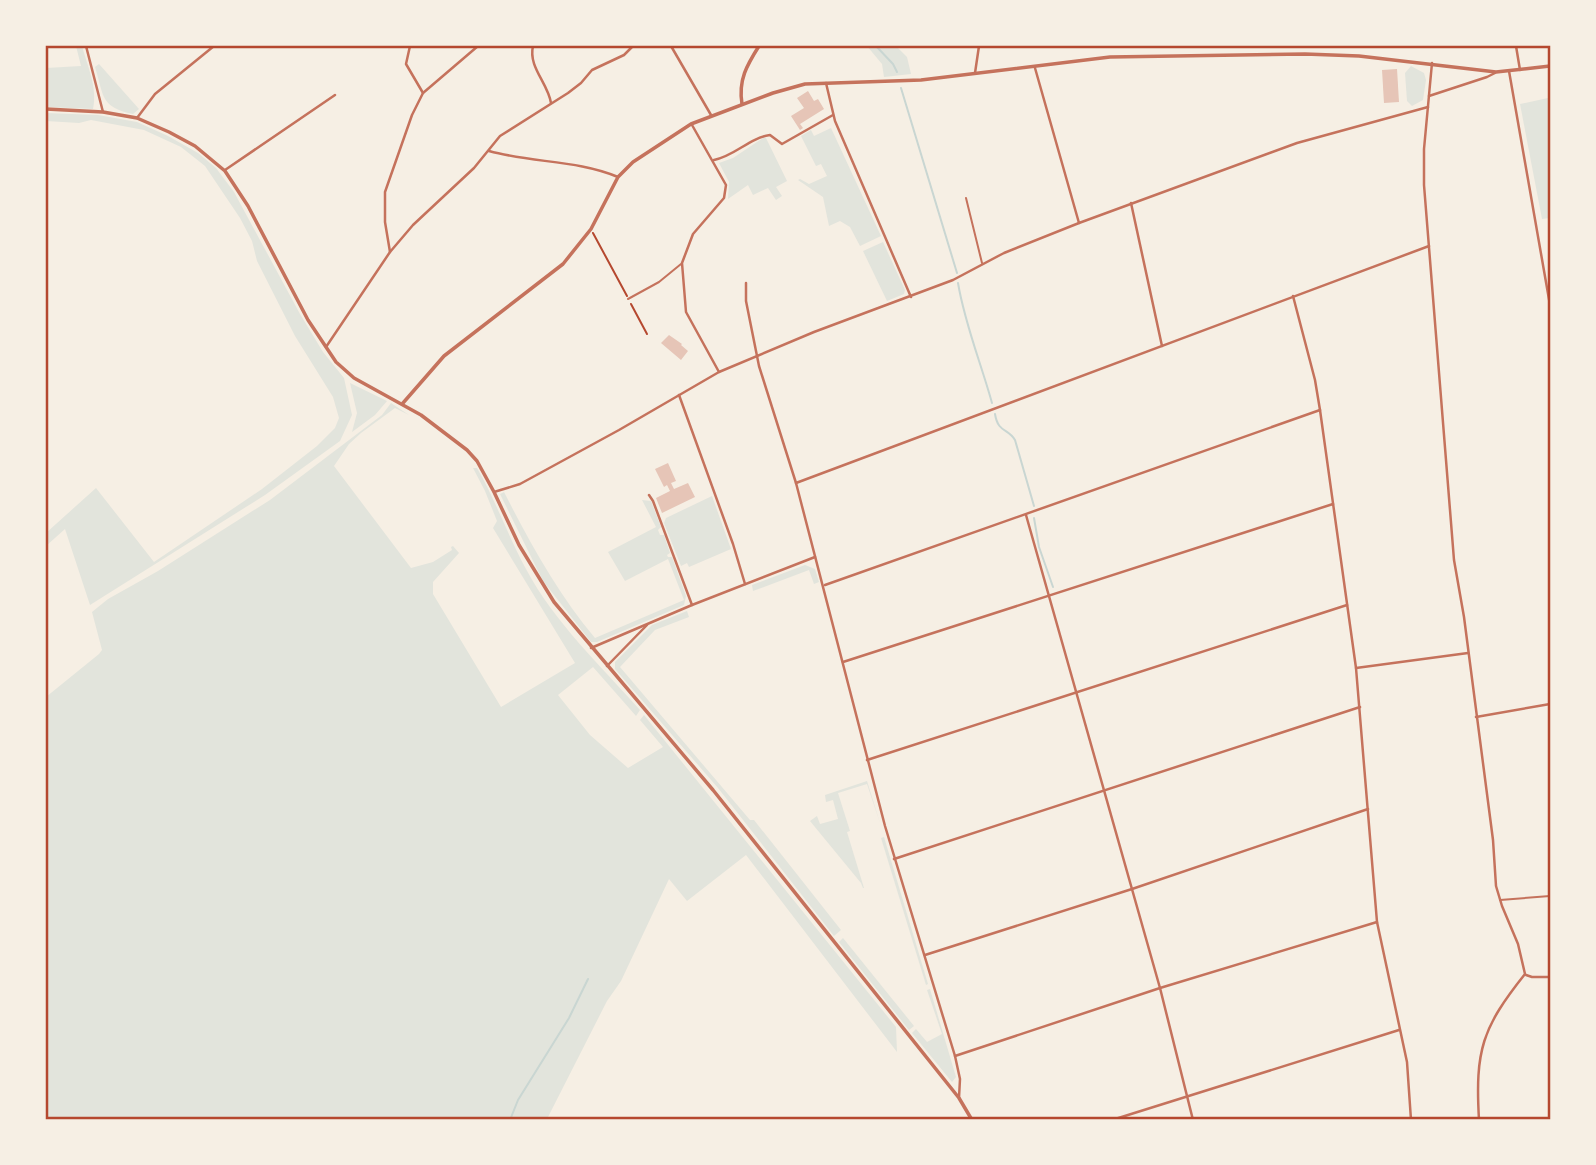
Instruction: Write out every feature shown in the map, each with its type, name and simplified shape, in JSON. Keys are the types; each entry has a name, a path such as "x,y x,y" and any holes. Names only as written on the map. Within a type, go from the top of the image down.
{"street":[{"path":"86,46 103,112"},
{"path":"137,118 155,94 213,46"},
{"path":"410,46 407,64 423,93"},
{"path":"390,252 384,214 384,192 399,149 423,93 478,46"},
{"path":"533,46 531,61 550,93 551,103"},
{"path":"326,347 390,252 489,151 500,136 582,83 592,70 624,55 633,46"},
{"path":"671,46 711,115"},
{"path":"742,104 741,79 745,67 760,46"},
{"path":"975,74 979,46"},
{"path":"1516,46 1520,70"},
{"path":"403,403 444,356 563,264 591,229 618,177 633,162 691,124 805,84 887,83 1110,57 1305,54 1359,56 1496,72 1550,66"},
{"path":"1432,63 1424,149 1454,559 1493,840 1496,886 1518,944 1525,974"},
{"path":"1035,66 1079,223"},
{"path":"1509,71 1550,304"},
{"path":"1429,96 1496,72"},
{"path":"826,83 833,115 911,297"},
{"path":"225,171 335,95"},
{"path":"494,492 520,484 719,372 954,280 1004,253 1131,203 1297,143 1428,107"},
{"path":"46,110 103,112 137,118 195,146 225,171 248,206 308,320 337,362 354,379 403,403 467,450 485,474 519,545 543,587 713,790 959,1098 972,1119"},
{"path":"713,160 733,154 759,137 770,135 782,144 833,115"},
{"path":"691,124 713,160 726,185 727,193 693,234 682,263 686,312 719,372"},
{"path":"489,151 537,161 599,169 618,177"},
{"path":"1131,203 1162,345"},
{"path":"796,483 1429,246"},
{"path":"746,283 746,301 757,355 824,585 894,859 955,1056 960,1079 959,1098"},
{"path":"1293,296 1321,410 1356,668 1377,922 1407,1062 1411,1119"},
{"path":"679,395 733,544 745,585"},
{"path":"824,585 1321,410"},
{"path":"649,495 692,605"},
{"path":"843,662 1333,504"},
{"path":"1026,515 1160,988 1193,1119"},
{"path":"592,648 815,557"},
{"path":"867,760 1347,605"},
{"path":"607,666 649,623"},
{"path":"1356,668 1468,653"},
{"path":"1476,718 1550,704"},
{"path":"894,859 1360,707"},
{"path":"924,956 1368,809"},
{"path":"955,1056 1160,988 1377,922"},
{"path":"1525,974 1532,977 1550,977"},
{"path":"1479,1119 1478,1074 1486,1031 1502,1003 1525,974"},
{"path":"1112,1119 1399,1030"}],"lane":[{"path":"966,198 982,264"},
{"path":"628,299 659,282 682,263"},
{"path":"1500,900 1550,896"}],"path":[{"path":"591,229 647,334"}],"shaded area":[{"path":"76,46 82,46 91,77 93,109 46,107 46,68 81,66"},
{"path":"867,46 896,46 907,57 911,74 884,77 882,64"},
{"path":"99,64 139,109 133,114 114,108 105,99 95,67"},
{"path":"1411,66 1424,73 1426,80 1423,100 1412,106 1407,101 1405,73"},
{"path":"1548,98 1550,218 1542,219 1520,104"},
{"path":"46,113 98,115 137,122 198,153 216,168 234,192 323,352 344,378 352,415 340,441 265,495 90,605 65,529 46,546 46,533 96,488 154,562 262,489 317,446 335,428 339,418 333,397 295,336 257,261 252,241 240,218 205,166 181,147 144,130 91,120 79,123 46,121"},
{"path":"831,128 881,236 860,246 850,227 840,221 829,226 823,197 798,180 809,184 827,176 821,164 816,166 801,136 811,130 814,136"},
{"path":"766,138 787,181 776,187 782,196 776,200 768,188 753,195 748,185 728,199 729,182 719,163 733,158"},
{"path":"883,242 905,290 904,294 887,301 863,251"},
{"path":"350,383 387,401 375,415 352,432 357,413"},
{"path":"391,403 409,415 395,408 349,444 334,466 411,568 433,562 452,550 453,546 459,553 433,582 433,594 501,707 575,663 493,528 497,521 473,468 477,468 526,569 550,607 640,710 636,716 593,667 558,695 590,735 628,768 663,747 640,720 644,715 896,1027 897,1052 746,855 687,901 669,879 621,981 607,1001 547,1119 46,1119 46,697 102,650 92,612 108,599 158,571 270,500 382,415"},
{"path":"504,492 545,568 595,638 684,600 668,559 625,581 608,552 656,527 642,500 651,501 661,527 658,530 660,535 664,535 670,553 667,555 672,557 686,596 684,605 597,642 591,642 543,581 500,494"},
{"path":"712,496 731,549 689,567 687,563 681,566 664,523 666,518"},
{"path":"805,565 815,569 819,582 814,584 809,570 753,591 752,585"},
{"path":"687,611 689,617 655,630 620,667 750,820 754,820 841,930 834,936 718,788 615,669 615,662 652,625"},
{"path":"867,781 880,823 867,784 838,793 863,888 810,821 817,816 820,824 838,819 833,800 826,802 825,795"},
{"path":"884,837 928,984 926,985 881,838"},
{"path":"843,938 914,1026 909,1030 839,942"},
{"path":"930,989 956,1077 952,1082 912,1033 916,1029 927,1042 942,1034 927,990"}],"building":[{"path":"1397,69 1399,102 1384,103 1382,70"},
{"path":"808,91 814,101 818,99 824,109 800,124 803,128 800,130 791,116 804,108 797,98"},
{"path":"669,335 688,351 681,360 661,343"},
{"path":"668,463 676,481 671,483 674,489 688,483 695,497 662,513 656,498 670,491 667,485 664,487 655,469"}],"waterway":[{"path":"876,46 897,72"},
{"path":"901,88 957,273"},
{"path":"958,283 992,403"},
{"path":"995,414 998,424 1015,440 1034,506"},
{"path":"1034,518 1039,547 1053,587"},
{"path":"510,1120 518,1100 569,1018 588,979"}]}
